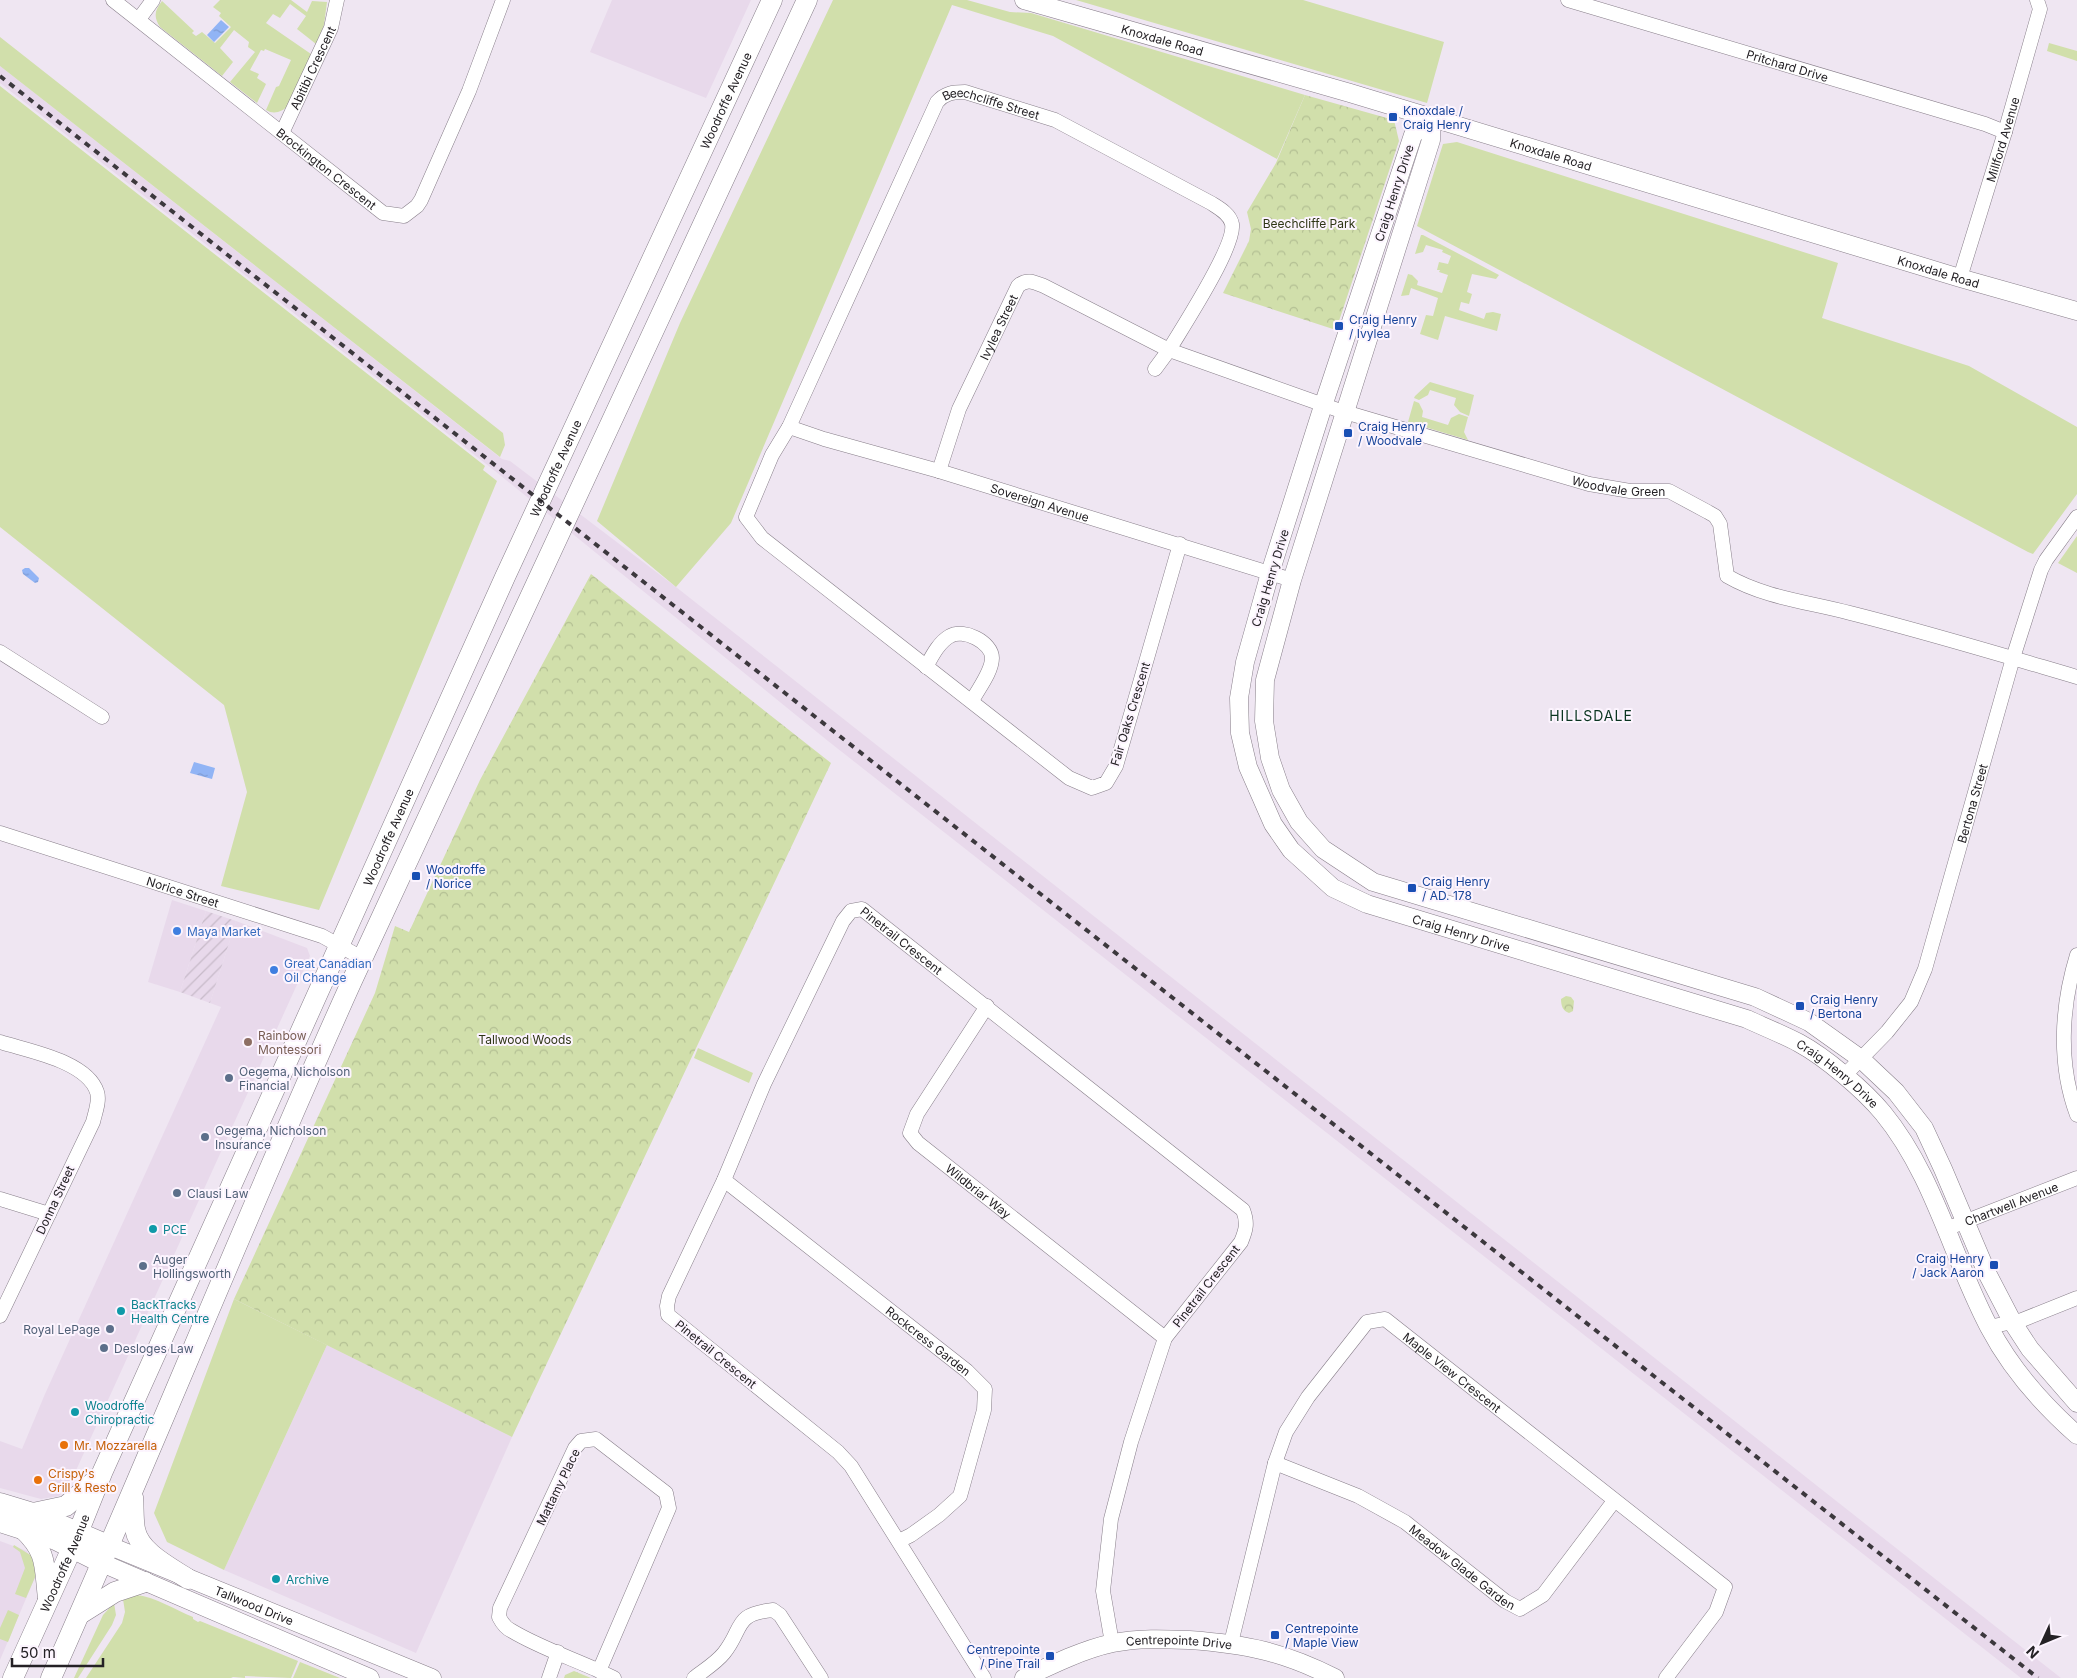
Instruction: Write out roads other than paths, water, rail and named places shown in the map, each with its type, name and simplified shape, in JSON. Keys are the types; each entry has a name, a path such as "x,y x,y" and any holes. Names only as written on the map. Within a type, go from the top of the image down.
{"main road":[{"name":"Woodroffe Avenue","path":"13,1678 75,1539 102,1473 505,578 772,0"},
{"path":"51,1678 133,1492 302,1089 532,591 808,2"},
{"path":"572,435 599,448"},
{"path":"505,578 532,591"},
{"path":"0,1522 27,1521 66,1506 102,1473"},
{"path":"133,1492 135,1529 138,1539 148,1550 188,1579"},
{"path":"0,1503 27,1521 42,1554 48,1598"},
{"name":"Tallwood Drive","path":"27,1521 75,1539 106,1554"},
{"path":"80,1614 115,1592 145,1582"}],"street":[{"name":"Brockington Crescent","path":"113,0 383,213 404,216 421,200 469,91 503,0"},
{"path":"139,19 153,0"},
{"name":"Abitibi Crescent","path":"282,133 332,28 338,0"},
{"name":"Knoxdale Road","path":"1024,0 1431,118 2077,312"},
{"name":"Pritchard Drive","path":"1568,0 1985,124 2005,132"},
{"name":"Millford Avenue","path":"1960,278 2005,132 2040,9 2037,0"},
{"name":"Beechcliffe Street","path":"789,427 938,102 942,96 951,92 965,92 1055,120 1224,211 1232,222 1232,237 1221,261 1169,350"},
{"name":"Craig Henry Drive","path":"1431,118 1413,135 1323,406 1270,573 1245,662 1240,698 1240,733 1248,767 1273,824 1291,850 1334,888 1367,904 1747,1019 1800,1044 1844,1076 1882,1113 1897,1133 1918,1169 1989,1327 2025,1380 2061,1421 2077,1435"},
{"name":"Craig Henry Drive","path":"1431,118 1431,140 1292,580 1265,680 1264,721 1270,758 1281,790 1299,822 1323,849 1373,882 1755,997 1809,1022 1861,1059 1896,1092 1924,1128 1987,1273 2013,1322 2030,1349 2077,1404"},
{"name":"Ivylea Street","path":"939,471 959,409 1018,286 1023,281 1029,280 1169,350 1323,406 1345,412"},
{"path":"1155,369 1169,350"},
{"name":"Woodvale Green","path":"1345,412 1589,484 1630,491 1669,491 1701,506 1715,516 1720,524 1727,576 1742,585 1772,595 1849,613 2013,658"},
{"name":"Sovereign Avenue","path":"789,427 1180,544 1292,580"},
{"name":"Fair Oaks Crescent","path":"789,427 772,455 746,517 762,538 1070,778 1092,788 1106,783 1116,766 1180,544"},
{"name":"Bertona Street","path":"1844,1076 1887,1032 1911,1002 1925,968 2013,658 2041,570 2077,517"},
{"path":"926,667 938,647 948,636 957,633 975,638 989,648 992,658 990,667 972,701"},
{"path":"0,652 102,717"},
{"path":"2013,658 2077,677"},
{"name":"Norice Street","path":"0,833 322,936 362,958"},
{"name":"Pinetrail Crescent","path":"984,1678 851,1466 838,1452 668,1315 666,1306 724,1180 764,1084 843,921 851,911 862,909 1243,1210 1246,1219 1246,1230 1240,1242 1166,1338 1131,1442 1110,1519 1103,1591 1112,1643"},
{"path":"2077,955 2070,979 2065,1009 2064,1055 2069,1093 2077,1116"},
{"name":"Wildbriar Way","path":"987,1006 917,1114 910,1133 918,1143 1166,1338"},
{"name":"Donna Street","path":"0,1042 61,1061 81,1071 92,1082 98,1094 93,1122 0,1316"},
{"name":"Chartwell Avenue","path":"1946,1229 2077,1178"},
{"name":"Rockcress Garden","path":"724,1180 967,1371 985,1389 984,1410 960,1496 939,1515 911,1535 899,1541"},
{"path":"0,1199 49,1214"},
{"path":"1989,1327 2013,1322 2077,1298"},
{"name":"Maple View Crescent","path":"1231,1643 1275,1463 1286,1432 1308,1396 1367,1322 1385,1319 1614,1501 1726,1587 1716,1612 1666,1678"},
{"name":"Mattamy Place","path":"599,1671 669,1508 669,1500 666,1493 596,1438 581,1441 575,1448 500,1608 499,1617 508,1628 558,1652 614,1678"},
{"name":"Meadow Glade Garden","path":"1275,1463 1358,1496 1405,1522 1505,1601 1520,1609 1542,1595 1614,1501"},
{"name":"Tallwood Drive","path":"106,1554 188,1579 432,1678"},
{"name":"Tallwood Drive","path":"106,1554 145,1582 370,1678"},
{"path":"694,1678 725,1653 735,1637 741,1622 756,1612 773,1610 780,1615 821,1678"},
{"name":"Centrepointe Drive","path":"1024,1678 1054,1664 1112,1643 1155,1638 1231,1643 1270,1651 1308,1664 1335,1678"},
{"path":"549,1678 558,1652"}],"water":[{"path":"221,20 229,27 214,42 207,35"},
{"path":"29,568 39,578 38,582 35,583 23,574 22,570"},
{"path":"194,762 215,768 212,779 190,773"}],"railway":[{"path":"0,76 2038,1678"}],"place":[{"name":"Knoxdale / Craig Henry","path":"1393,117"},
{"name":"Craig Henry / Ivylea","path":"1339,326"},
{"name":"Craig Henry / Woodvale","path":"1348,433"},
{"name":"Woodroffe / Norice","path":"416,876"},
{"name":"Craig Henry / AD. 178","path":"1412,888"},
{"name":"Maya Market","path":"177,931"},
{"name":"Great Canadian Oil Change","path":"274,970"},
{"name":"Craig Henry / Bertona","path":"1800,1006"},
{"name":"Rainbow Montessori","path":"248,1042"},
{"name":"Oegema, Nicholson Financial","path":"229,1078"},
{"name":"Oegema, Nicholson Insurance","path":"205,1137"},
{"name":"Clausi Law","path":"177,1193"},
{"name":"PCE","path":"153,1229"},
{"name":"Craig Henry / Jack Aaron","path":"1994,1265"},
{"name":"Auger Hollingsworth","path":"143,1266"},
{"name":"BackTracks Health Centre","path":"121,1311"},
{"name":"Royal LePage","path":"110,1329"},
{"name":"Desloges Law","path":"104,1348"},
{"name":"Woodroffe Chiropractic","path":"75,1412"},
{"name":"Mr. Mozzarella","path":"64,1445"},
{"name":"Crispy's Grill & Resto","path":"38,1480"},
{"name":"Archive","path":"276,1579"},
{"name":"Centrepointe / Maple View","path":"1275,1635"},
{"name":"Centrepointe / Pine Trail","path":"1050,1656"}],"district":[{"name":"HILLSDALE","path":"1591,715"}],"park label":[{"name":"Beechcliffe Park","path":"1309,223"},
{"name":"Tallwood Woods","path":"525,1039"}]}
